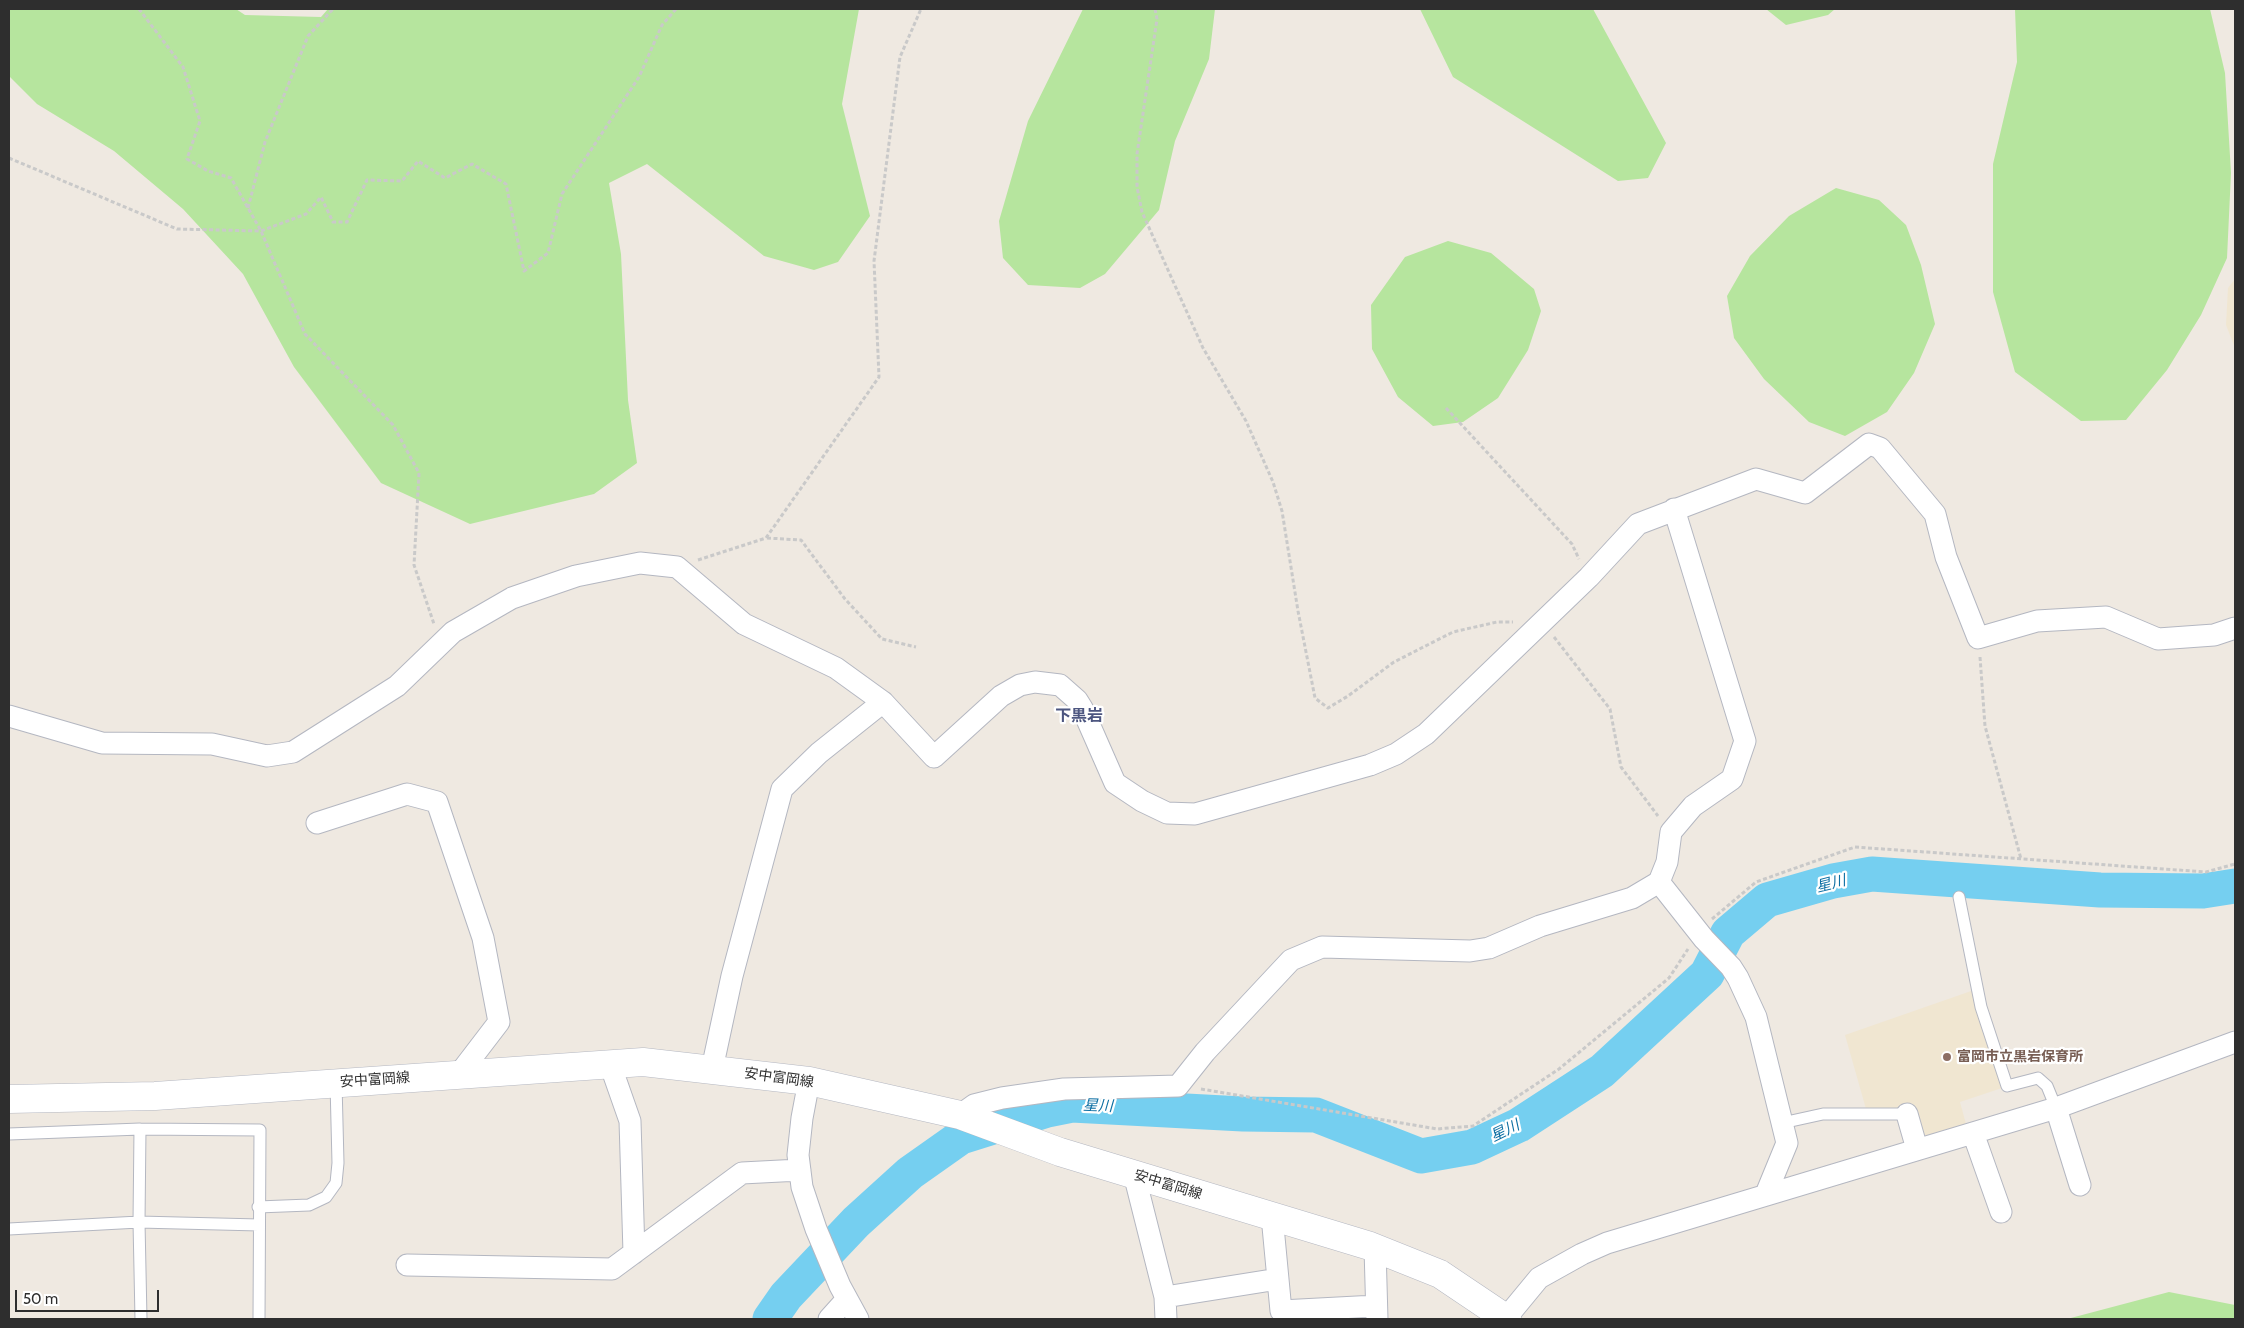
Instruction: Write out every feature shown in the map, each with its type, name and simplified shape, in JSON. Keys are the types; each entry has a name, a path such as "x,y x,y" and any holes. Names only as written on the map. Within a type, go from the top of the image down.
{"main road":[{"name":"安中富岡線","path":"9,1099 155,1096 460,1073 643,1062 809,1081 964,1116 1060,1152 1375,1248 1440,1274 1507,1319"}],"street":[{"path":"9,716 102,743 212,744 267,756 293,752 397,686 453,632 512,598 576,576 640,563 677,567 744,624 836,668 882,702 934,757 1001,696 1020,685 1035,682 1050,682 1060,685 1077,700 1082,708 1116,783 1142,801 1167,813 1195,814 1370,765 1396,754 1426,734 1588,577 1638,524 1756,479 1805,493 1869,444 1880,448 1935,514 1946,557 1978,638 2037,621 2106,617 2158,639 2214,635 2235,628"},
{"path":"964,1116 974,1105 1002,1098 1064,1089 1178,1086 1205,1052 1290,960 1322,947 1470,951 1489,948 1540,926 1632,898 1659,882 1667,862 1671,832 1693,806 1732,779 1745,741 1674,509"},
{"path":"712,1069 732,976 782,790 819,753 882,702"},
{"path":"317,823 407,794 437,802 484,938 499,1022 460,1073"},
{"path":"1659,882 1731,967 1756,1017 1786,1143 1766,1194"},
{"path":"1507,1319 1539,1278 1582,1254 1608,1243 1670,1226 1766,1194 2056,1108 2235,1042"},
{"path":"610,1064 630,1121 634,1252"},
{"path":"809,1081 798,1155 802,1187 816,1229 844,1293 858,1319"},
{"path":"2056,1108 2080,1185"},
{"path":"1907,1114 1917,1149"},
{"path":"1973,1133 2001,1212"},
{"path":"407,1265 612,1269 742,1173 800,1170"},
{"path":"1134,1174 1165,1297 1166,1319"},
{"path":"1272,1216 1281,1311 1377,1313 1375,1248"},
{"path":"1165,1297 1278,1279"},
{"path":"829,1319 844,1293"}],"lane":[{"path":"1959,897 1981,1007 2007,1086 2038,1078 2047,1086 2056,1108"},
{"path":"258,1207 308,1205 326,1197 336,1184 336,1083"},
{"path":"1782,1123 1823,1114 1907,1114"},
{"path":"140,1129 141,1319"},
{"path":"9,1134 140,1129 260,1130 258,1207 259,1319"},
{"path":"9,1229 139,1222 259,1225"}],"path":[{"path":"138,9 183,67 200,120 187,159 208,171 232,178 261,231 305,334 393,425 419,473 414,566 440,644"},
{"path":"248,209 265,142 308,36 333,9"},
{"path":"9,158 177,229 261,231 306,214 321,197 332,222 347,222 367,180 402,182 418,161 445,178 472,164 506,184 524,271 548,253 562,194 639,77 662,25 676,9"},
{"path":"766,538 879,377 874,261 900,58 921,9"},
{"path":"1155,9 1157,19 1136,154 1136,187 1142,212 1203,348 1246,421 1273,482 1282,511 1298,611 1315,698 1328,708 1348,696 1394,662 1453,632 1498,622 1542,622 1610,709 1620,767 1671,832"},
{"path":"1446,408 1572,544 1588,577"},
{"path":"677,567 766,538 801,540 845,599 882,638 916,647"},
{"path":"1978,638 1986,726 2020,859"},
{"path":"1178,1086 1437,1129 1473,1126 1560,1069 1669,978 1702,935 1756,882 1855,847 2206,872 2235,864"}],"shaded area":[{"path":"2235,279 2235,348 2226,325 2228,288"},
{"path":"1974,990 1975,1005 2002,1088 1960,1102 1966,1124 1922,1138 1914,1111 1866,1109 1845,1035"}],"green space":[{"path":"9,9 236,9 245,15 321,17 328,9 859,9 842,104 870,216 838,262 814,270 764,256 647,164 609,183 621,254 628,400 637,463 594,494 470,524 381,483 294,367 243,274 183,209 114,151 37,104 9,76"},
{"path":"1083,9 1215,9 1209,59 1175,141 1159,210 1105,274 1080,288 1028,285 1003,258 999,221 1028,121"},
{"path":"1420,9 1593,9 1666,143 1648,178 1618,181 1453,77"},
{"path":"1766,9 1835,9 1828,15 1786,25"},
{"path":"2015,9 2210,9 2225,73 2231,173 2227,258 2201,315 2167,370 2126,420 2081,421 2015,372 1993,292 1993,164 2017,62"},
{"path":"1836,188 1879,200 1906,225 1921,265 1935,324 1914,373 1887,412 1845,436 1809,422 1764,379 1734,338 1727,296 1750,256 1789,216"},
{"path":"1448,241 1491,253 1534,289 1541,311 1528,350 1498,398 1463,422 1433,426 1398,397 1372,349 1371,305 1405,257"},
{"path":"2169,1292 2235,1305 2235,1319 2067,1319"}],"waterway":[{"name":"星川","path":"770,1319 786,1296 856,1222 910,1173 961,1137 1047,1110 1072,1105 1243,1114 1316,1115 1421,1156 1472,1147 1519,1125 1602,1071 1707,974 1728,933 1767,900 1833,881 1872,874 2100,890 2203,891 2235,886"}],"place":[{"name":"富岡市立黒岩保育所","path":"1947,1057"}],"district":[{"name":"下黒岩","path":"1079,716"}]}
